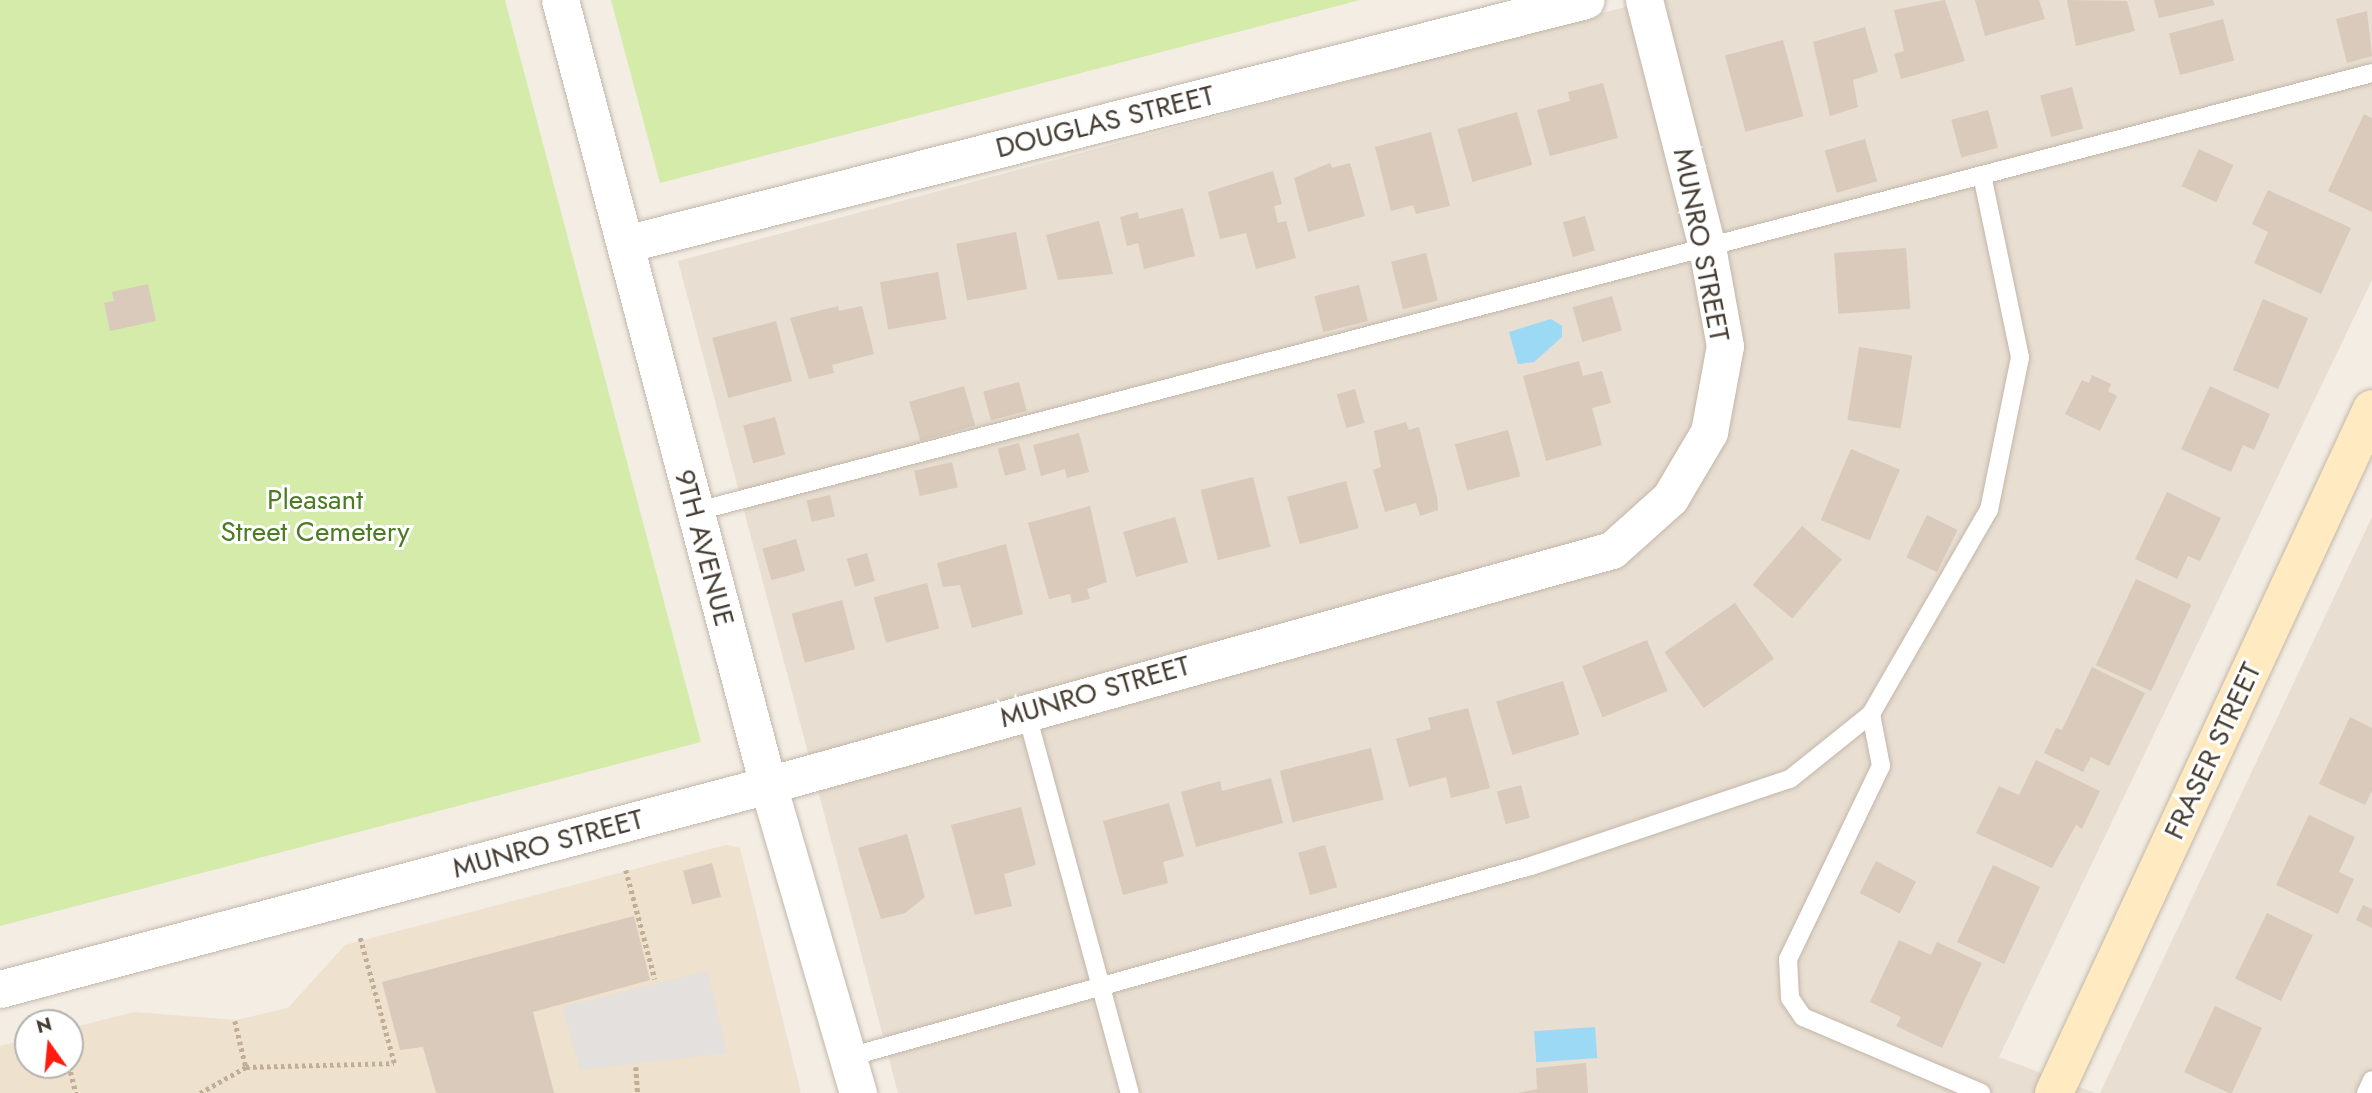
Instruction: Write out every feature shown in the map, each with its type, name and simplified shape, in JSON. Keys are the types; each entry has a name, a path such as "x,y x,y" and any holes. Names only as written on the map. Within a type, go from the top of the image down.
{"street":[{"name":"9TH AVENUE","path":"560,0 768,785 858,1093"},
{"name":"DOUGLAS STREET","path":"625,244 1586,0"},
{"name":"MUNRO STREET","path":"0,989 768,785 1612,550 1670,498 1709,432 1725,346 1707,247 1644,0"},
{"name":"FRASER STREET","path":"2054,1093 2372,410"}],"lane":[{"path":"694,512 2372,73"},
{"path":"849,1056 1531,866 1790,779 1871,714 1989,510 2020,357 1982,175"},
{"path":"1026,711 1130,1093"},
{"path":"1871,714 1881,766 1788,959 1790,998 1803,1017 1981,1093"},
{"path":"2366,1093 2372,1080"}],"path":[{"path":"626,870 655,979"},
{"path":"200,1093 246,1067 394,1063 360,938"},
{"path":"235,1021 246,1067"},
{"path":"636,1067 638,1093"}],"shaded area":[{"path":"1651,0 2372,0 2372,280 1999,1057 2095,1093 898,1093 678,261"},
{"path":"2372,517 2372,1093 2100,1093"},
{"path":"726,845 740,848 801,1093 0,1093 0,1046 14,1042 14,1079 84,1079 84,1024 134,1012 236,1020 288,1008 345,945"},
{"path":"707,971 727,1053 580,1070 563,1007"}],"green space":[{"name":"Pleasant Street Cemetery","path":"0,0 505,0 701,742 0,926"},
{"path":"611,0 1360,0 660,183"}],"water":[{"path":"1551,319 1562,326 1562,337 1534,362 1518,364 1509,332"},
{"path":"1595,1027 1597,1058 1536,1062 1534,1031"}],"building":[{"path":"1945,0 1965,61 1901,79 1894,54 1904,51 1894,10"},
{"path":"1975,0 2039,0 2045,19 1985,36"},
{"path":"2067,0 2127,1 2135,31 2076,46"},
{"path":"2154,0 2213,0 2215,5 2159,18"},
{"path":"2367,11 2372,56 2347,63 2336,19"},
{"path":"2223,19 2234,61 2180,75 2169,33"},
{"path":"1865,27 1878,72 1853,80 1858,107 1830,116 1813,42"},
{"path":"1783,40 1803,116 1745,132 1725,56"},
{"path":"1603,83 1618,138 1550,156 1537,110 1570,101 1568,92"},
{"path":"2072,87 2083,129 2051,137 2040,96"},
{"path":"1988,110 1998,148 1961,158 1951,120"},
{"path":"1517,112 1532,165 1473,182 1457,129"},
{"path":"2364,114 2372,118 2372,212 2328,191"},
{"path":"1431,132 1450,206 1416,214 1413,205 1391,211 1375,147"},
{"path":"1865,139 1877,181 1837,193 1825,151"},
{"path":"2199,149 2233,165 2216,202 2182,186"},
{"path":"1330,163 1332,168 1350,163 1365,216 1308,232 1294,178"},
{"path":"1273,171 1282,204 1274,206 1278,223 1286,221 1296,258 1256,269 1246,233 1220,239 1208,192"},
{"path":"2268,190 2351,228 2321,294 2254,263 2268,232 2252,224"},
{"path":"1183,208 1195,256 1144,269 1138,243 1127,246 1120,217 1138,212 1139,219"},
{"path":"1585,216 1595,251 1573,257 1563,222"},
{"path":"1099,221 1113,274 1058,280 1046,235"},
{"path":"1016,232 1027,289 967,301 956,244"},
{"path":"1906,248 1910,309 1838,314 1834,253"},
{"path":"1426,253 1438,301 1403,309 1391,262"},
{"path":"938,272 946,319 888,330 880,282"},
{"path":"148,284 156,321 110,331 104,303 114,301 112,292"},
{"path":"1359,285 1368,321 1323,332 1314,296"},
{"path":"1612,296 1622,331 1583,342 1573,307"},
{"path":"2263,299 2308,318 2278,389 2233,370"},
{"path":"838,306 839,311 862,306 874,354 832,365 834,373 809,379 790,318"},
{"path":"776,321 792,381 728,398 712,338"},
{"path":"1859,347 1912,355 1901,429 1847,420"},
{"path":"1579,361 1583,376 1602,371 1611,403 1592,408 1602,445 1546,461 1523,376"},
{"path":"2092,375 2111,384 2108,391 2117,396 2100,431 2065,414 2082,380 2089,383"},
{"path":"1019,382 1027,411 991,421 983,392"},
{"path":"964,386 975,425 921,441 909,402"},
{"path":"2210,386 2270,414 2254,450 2243,445 2231,472 2181,449"},
{"path":"1355,389 1365,423 1346,428 1337,394"},
{"path":"775,417 785,455 753,463 743,426"},
{"path":"1406,422 1409,430 1419,427 1437,497 1438,510 1420,516 1416,503 1385,512 1373,470 1381,467 1374,431"},
{"path":"1508,430 1520,476 1467,491 1455,444"},
{"path":"1079,433 1089,472 1067,478 1065,469 1041,476 1033,445"},
{"path":"1019,443 1026,470 1005,476 998,449"},
{"path":"1851,449 1900,470 1870,541 1821,520"},
{"path":"952,462 958,487 920,496 914,471"},
{"path":"1253,477 1270,547 1218,560 1201,490"},
{"path":"1346,481 1359,528 1300,544 1287,497"},
{"path":"2167,492 2221,518 2200,561 2188,556 2177,579 2135,559"},
{"path":"830,495 835,516 812,522 807,500"},
{"path":"1090,506 1107,582 1087,589 1090,599 1072,603 1070,594 1049,599 1028,523"},
{"path":"1927,515 1958,530 1937,572 1906,557"},
{"path":"1175,517 1188,562 1136,577 1123,532"},
{"path":"1802,526 1842,559 1792,618 1753,585"},
{"path":"796,539 805,571 771,580 762,549"},
{"path":"1006,544 1023,614 972,628 960,585 943,587 937,563"},
{"path":"867,553 875,581 855,587 847,559"},
{"path":"2136,579 2191,605 2151,691 2096,665"},
{"path":"927,583 939,628 886,643 874,597"},
{"path":"842,600 855,649 805,663 792,613"},
{"path":"1735,603 1774,659 1704,708 1665,652"},
{"path":"1647,640 1668,691 1603,717 1582,666"},
{"path":"2092,667 2145,693 2109,766 2091,757 2083,772 2044,753 2056,728 2062,730"},
{"path":"1563,681 1579,735 1512,755 1496,701"},
{"path":"1468,708 1490,788 1451,798 1446,777 1409,787 1396,739 1431,729 1428,718"},
{"path":"2350,717 2372,728 2372,791 2365,805 2319,784"},
{"path":"1371,748 1384,799 1293,822 1280,771"},
{"path":"2036,760 2100,791 2082,829 2076,825 2052,868 1976,833 1999,786 2019,795"},
{"path":"1271,778 1283,823 1196,847 1181,792 1220,781 1222,791"},
{"path":"1521,785 1530,818 1506,824 1497,791"},
{"path":"1169,803 1184,856 1163,862 1168,883 1123,895 1103,821"},
{"path":"1021,807 1036,865 1004,874 1012,906 975,915 951,825"},
{"path":"2309,815 2355,837 2339,872 2354,879 2338,914 2276,885"},
{"path":"907,834 925,897 905,913 881,919 858,848"},
{"path":"1325,845 1337,887 1310,895 1298,853"},
{"path":"1876,861 1916,881 1900,914 1860,893"},
{"path":"712,863 721,897 692,905 683,871"},
{"path":"1993,865 2040,887 2004,964 1957,942"},
{"path":"2363,905 2372,909 2372,928 2356,920"},
{"path":"2267,913 2313,935 2281,1001 2235,979"},
{"path":"634,916 650,980 533,1012 554,1093 436,1093 423,1047 400,1050 382,982"},
{"path":"1899,940 1931,955 1937,942 1982,963 1942,1048 1896,1026 1901,1017 1870,1002"},
{"path":"2215,1006 2262,1028 2232,1093 2184,1072"},
{"path":"1586,1063 1588,1093 1518,1093 1537,1089 1536,1068"}]}
